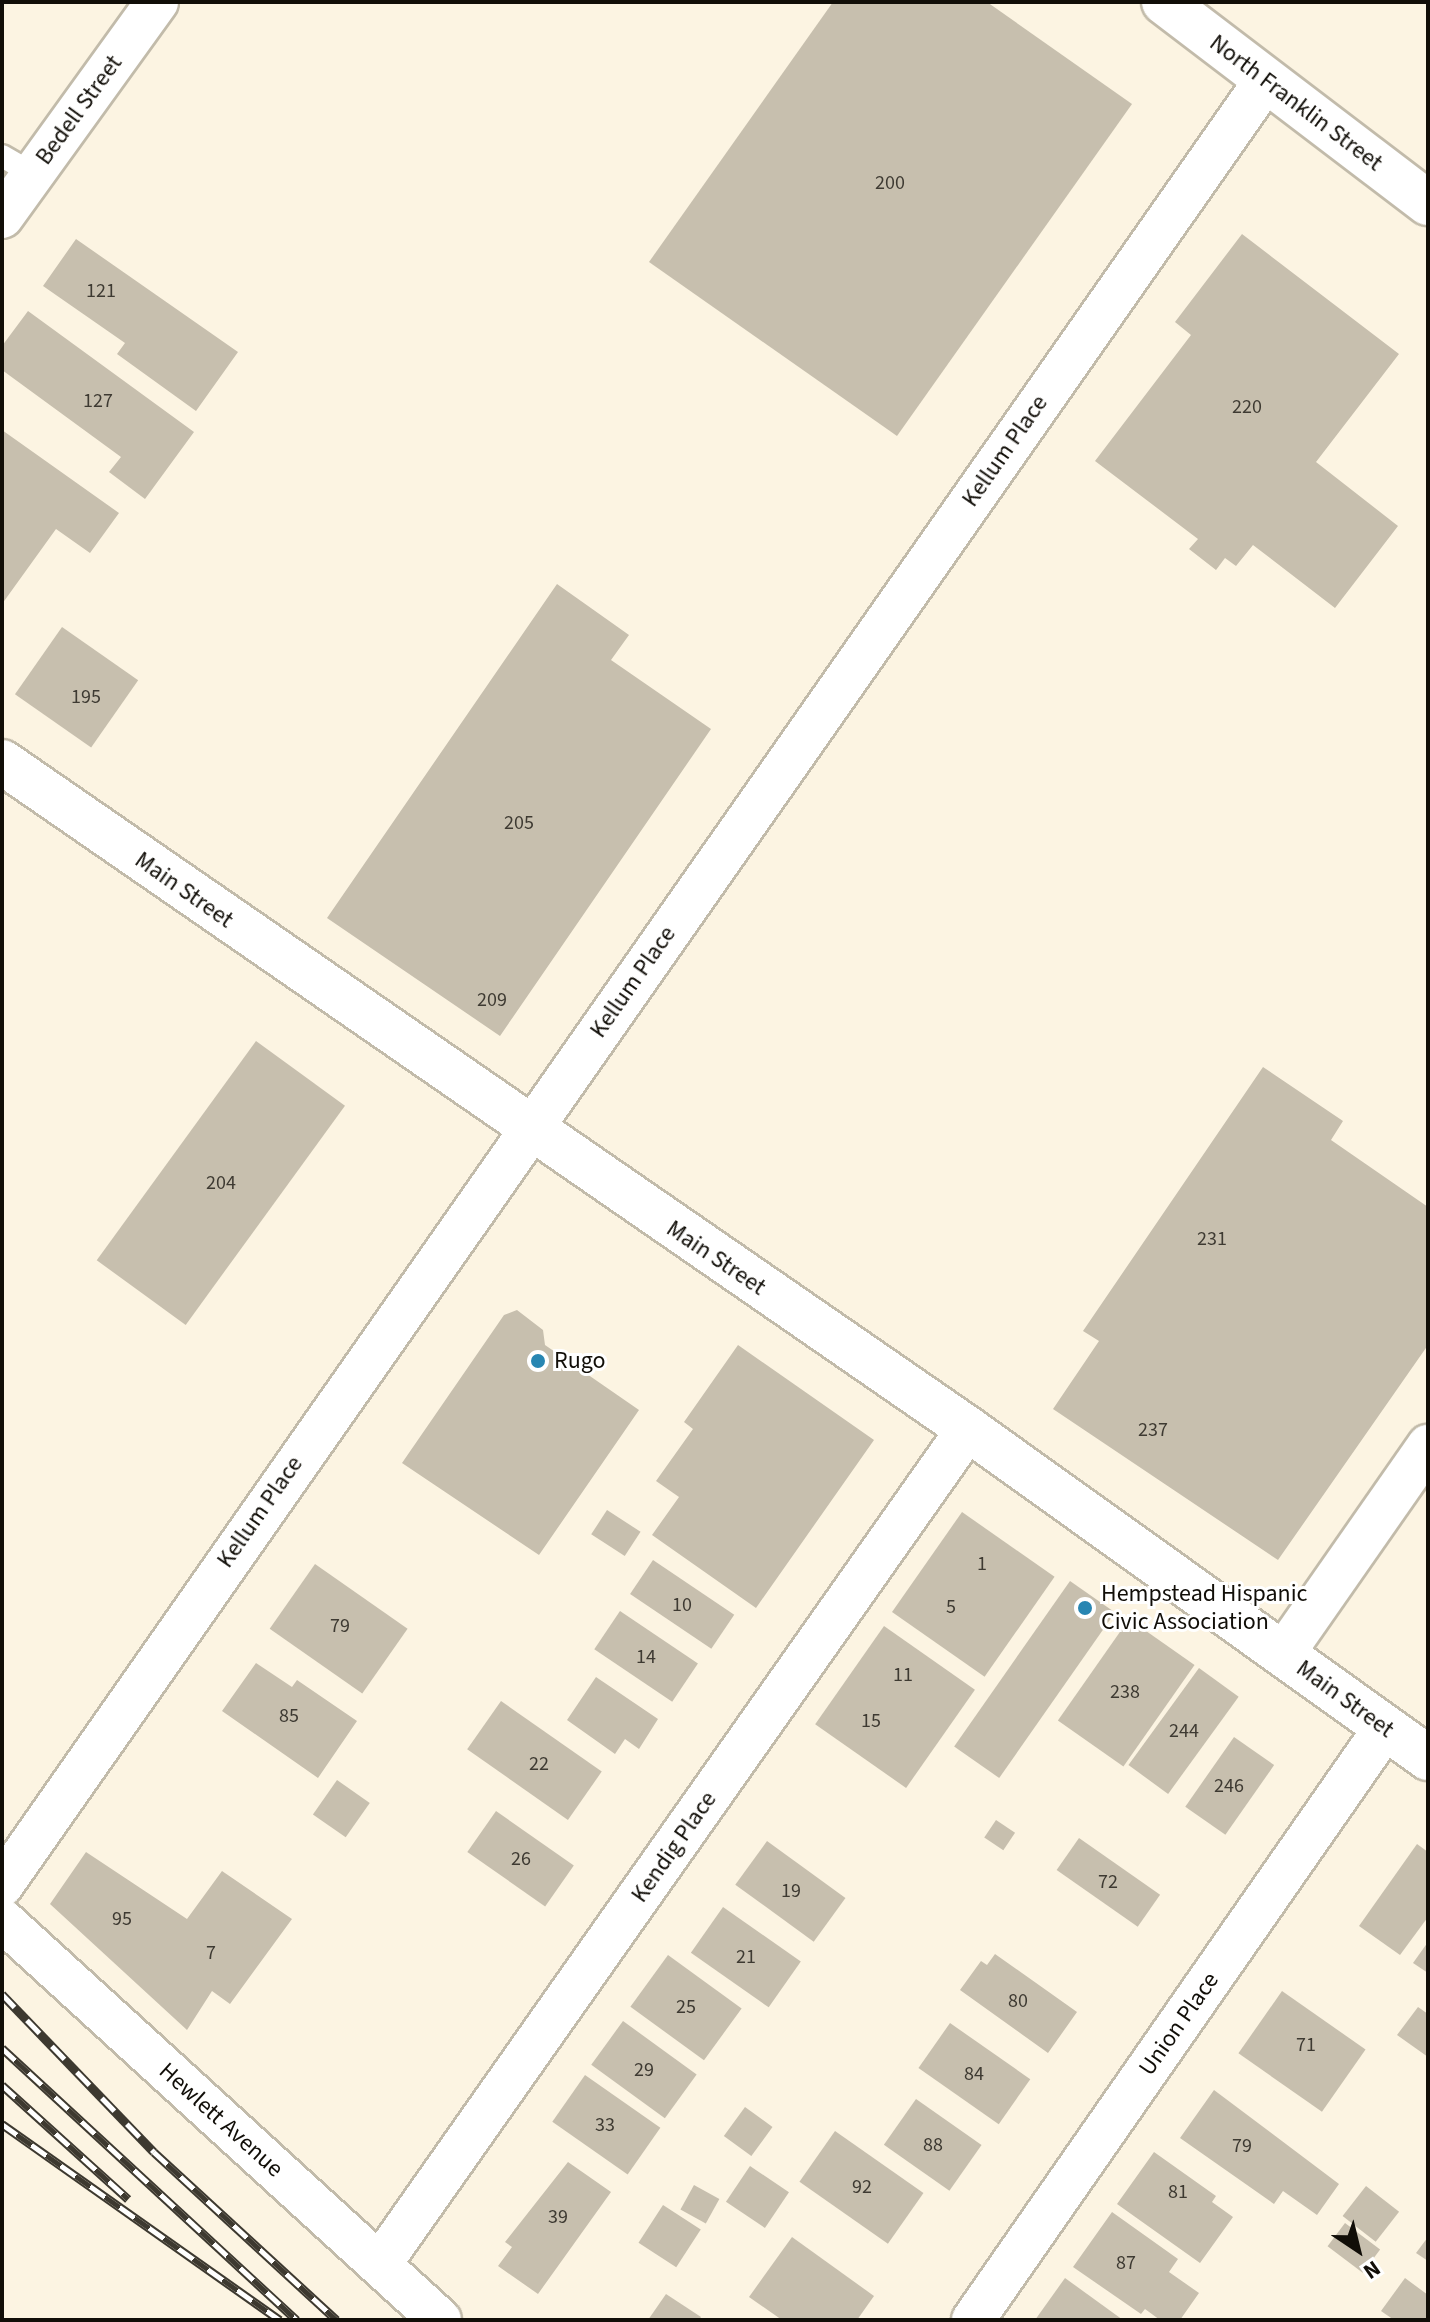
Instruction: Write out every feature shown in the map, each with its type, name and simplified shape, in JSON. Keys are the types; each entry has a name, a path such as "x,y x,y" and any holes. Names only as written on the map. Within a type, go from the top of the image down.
{"street":[{"name":"Bedell Street","path":"2,217 18,165 157,2"},
{"name":"North Franklin Street","path":"1164,2 1428,203"},
{"name":"Kellum Place","path":"2,1885 1266,80"},
{"name":"Main Street","path":"2,762 528,1131 968,1429 1428,1758"},
{"name":"Kendig Place","path":"380,2264 968,1429"},
{"path":"1283,1654 1428,1446"},
{"name":"Union Place","path":"973,2320 1385,1728"},
{"name":"Hewlett Avenue","path":"2,1920 440,2320"}],"building":[{"path":"833,2 987,2 1132,104 897,436 649,262"},
{"path":"1242,234 1399,354 1316,462 1398,526 1335,608 1253,545 1236,566 1225,558 1216,570 1189,549 1198,539 1095,461 1191,335 1175,322"},
{"path":"76,239 238,352 196,411 117,354 125,343 43,286"},
{"path":"28,311 194,432 145,499 109,472 121,457 2,370 2,346"},
{"path":"2,430 119,513 90,553 56,529 2,604"},
{"path":"557,584 629,635 611,660 711,729 500,1036 327,918"},
{"path":"62,627 138,680 91,748 15,694"},
{"path":"256,1041 345,1106 186,1325 97,1260"},
{"path":"1263,1067 1343,1121 1331,1140 1428,1207 1428,1345 1278,1560 1053,1409 1099,1341 1083,1331"},
{"path":"517,1310 543,1330 545,1345 639,1410 539,1555 402,1463 504,1315"},
{"path":"738,1345 874,1440 756,1608 652,1535 679,1497 656,1481 693,1429 684,1422"},
{"path":"607,1510 641,1532 625,1556 591,1534"},
{"path":"962,1512 1055,1577 985,1677 892,1612"},
{"path":"653,1560 734,1615 711,1649 630,1594"},
{"path":"315,1564 408,1629 362,1694 270,1629"},
{"path":"1070,1581 1115,1613 999,1778 954,1746"},
{"path":"620,1611 698,1664 672,1702 594,1649"},
{"path":"1129,1619 1195,1665 1123,1766 1058,1721"},
{"path":"884,1626 975,1690 906,1788 815,1724"},
{"path":"256,1663 292,1687 297,1680 357,1721 318,1778 222,1711"},
{"path":"1199,1668 1239,1697 1168,1794 1128,1765"},
{"path":"596,1677 658,1719 639,1749 625,1739 615,1754 567,1720"},
{"path":"501,1701 602,1772 568,1820 467,1749"},
{"path":"1234,1737 1274,1765 1225,1835 1185,1807"},
{"path":"337,1780 370,1803 346,1837 313,1814"},
{"path":"496,1811 574,1865 545,1906 467,1852"},
{"path":"996,1820 1015,1833 1003,1850 984,1837"},
{"path":"1079,1838 1160,1895 1138,1927 1057,1870"},
{"path":"767,1841 845,1898 814,1942 735,1885"},
{"path":"1417,1844 1428,1852 1428,1917 1400,1955 1359,1926"},
{"path":"86,1852 187,1919 222,1871 292,1919 230,2004 212,1991 187,2030 50,1904"},
{"path":"723,1907 801,1961 769,2007 691,1953"},
{"path":"1428,1942 1428,1973 1413,1963"},
{"path":"995,1954 1077,2012 1048,2053 960,1990 981,1961 987,1965"},
{"path":"668,1955 742,2008 704,2060 630,2007"},
{"path":"1282,1991 1366,2050 1322,2112 1238,2053"},
{"path":"1418,2007 1428,2014 1428,2057 1397,2035"},
{"path":"623,2021 697,2074 665,2118 591,2065"},
{"path":"950,2023 1030,2079 999,2124 918,2068"},
{"path":"585,2075 660,2128 628,2174 552,2122"},
{"path":"1214,2090 1339,2184 1317,2215 1283,2191 1274,2204 1180,2138"},
{"path":"916,2099 982,2145 949,2191 884,2145"},
{"path":"745,2107 773,2127 751,2156 724,2136"},
{"path":"835,2131 923,2193 888,2244 799,2182"},
{"path":"1154,2152 1216,2196 1212,2202 1233,2217 1200,2263 1117,2204"},
{"path":"568,2162 611,2192 538,2294 498,2266 512,2247 505,2242"},
{"path":"750,2166 789,2192 765,2228 726,2202"},
{"path":"694,2185 719,2199 706,2224 680,2209"},
{"path":"1366,2186 1399,2212 1376,2242 1343,2216"},
{"path":"663,2205 701,2230 676,2267 638,2243"},
{"path":"1112,2212 1178,2259 1169,2272 1199,2293 1180,2320 1160,2320 1145,2309 1141,2314 1073,2267"},
{"path":"1345,2223 1380,2249 1363,2273 1328,2246"},
{"path":"792,2237 874,2296 857,2320 782,2320 749,2297"},
{"path":"1428,2237 1428,2261 1416,2253"},
{"path":"1065,2278 1123,2320 1035,2320"},
{"path":"1405,2278 1428,2295 1428,2320 1394,2320 1381,2311"},
{"path":"666,2294 701,2317 699,2320 648,2320"}],"railway":[{"path":"2,1994 154,2152 337,2320"},
{"path":"2,2048 297,2320"},
{"path":"2,2085 128,2199"},
{"path":"2,2124 280,2320"}],"place":[{"name":"Rugo","path":"538,1361"},
{"name":"Hempstead Hispanic Civic Association","path":"1085,1608"}]}
